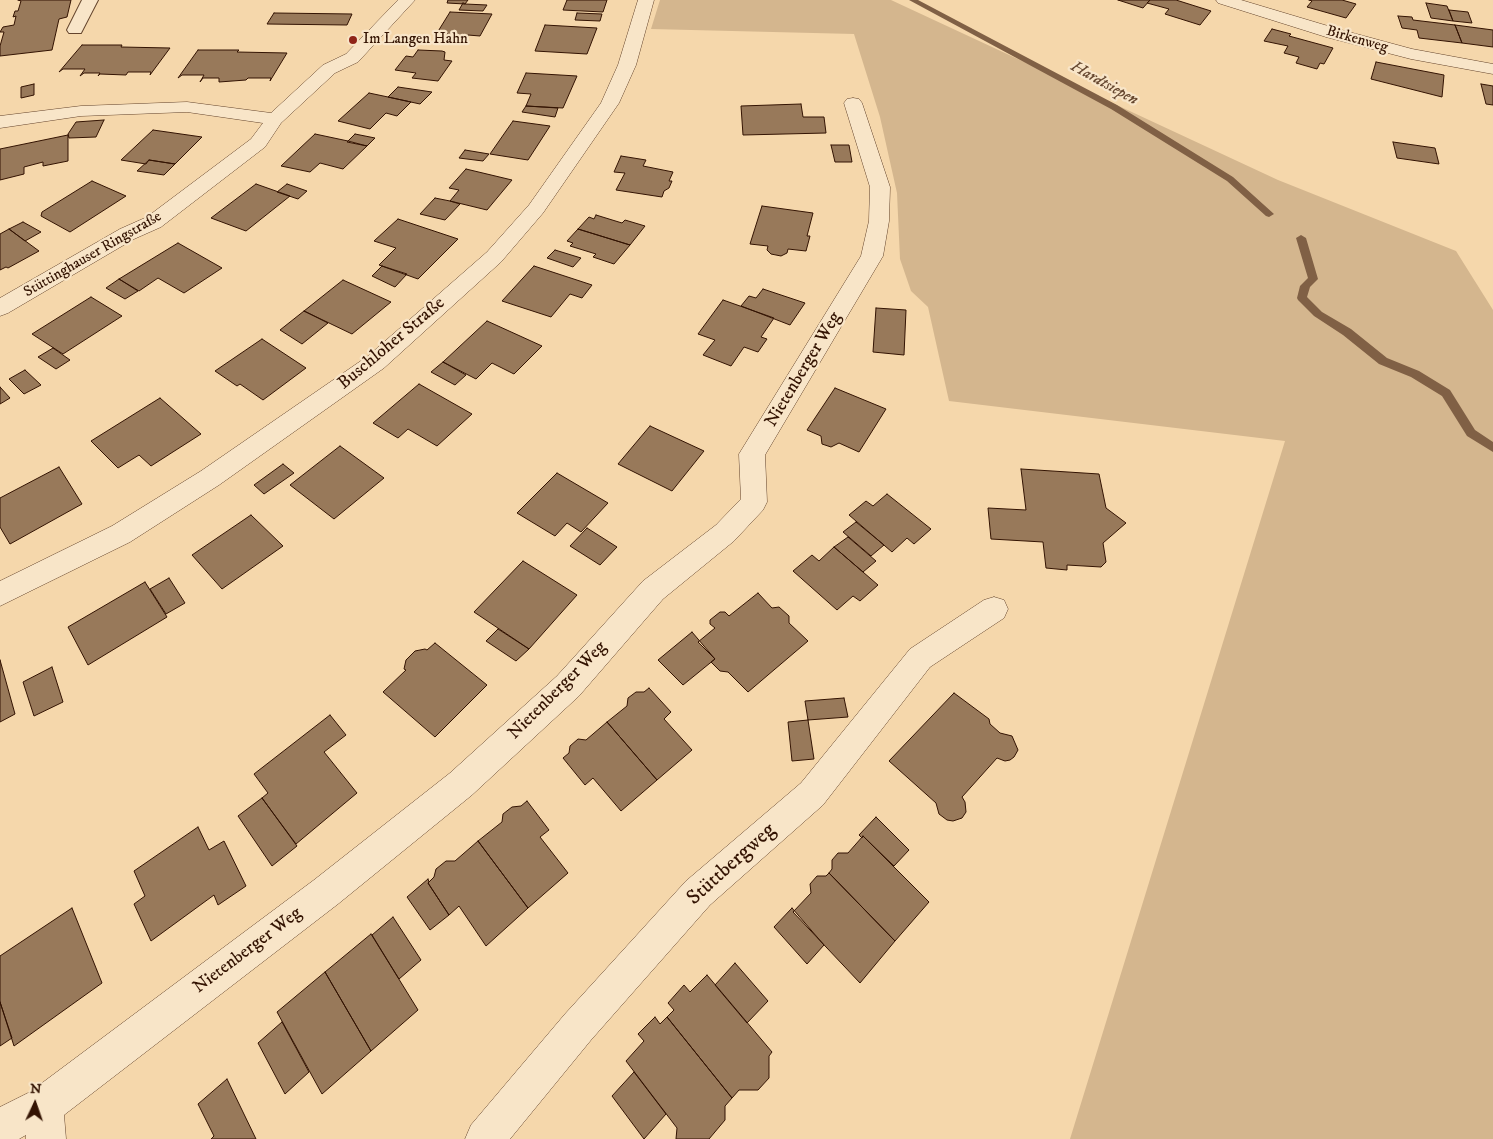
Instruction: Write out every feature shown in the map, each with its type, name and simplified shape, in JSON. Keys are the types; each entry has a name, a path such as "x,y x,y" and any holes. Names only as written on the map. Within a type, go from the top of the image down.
{"street":[{"name":"Stüttinghauser Ringstraße","path":"0,308 127,234 154,222 258,143 275,119 329,69 352,58 407,0"},
{"name":"Buschloher Straße","path":"0,594 121,534 226,467 376,362 494,257 536,209 610,103 627,65 646,0"},
{"name":"Birkenweg","path":"1224,0 1395,50 1493,69"},
{"name":"Nietenberger Weg","path":"0,1128 45,1123 326,892 461,784 568,686 653,590 725,533 754,502 752,454 872,256 879,221 880,187 853,103"},
{"path":"0,122 81,111 187,107 275,119"},
{"name":"Stüttbergweg","path":"485,1139 578,1027 698,893 812,794 920,658 994,609"}],"lane":[{"path":"75,30 90,0"}],"shaded area":[{"path":"660,0 891,0 1278,180 1456,251 1493,310 1493,1139 1070,1139 1285,441 949,401 928,307 911,291 900,259 897,193 880,117 854,34 651,29"}],"building":[{"path":"18,0 71,0 67,17 59,19 52,50 0,56 0,46 4,32 0,32 3,27 14,25 16,16 13,17 15,11 18,11 21,1"},
{"path":"448,0 468,0 465,4 447,3"},
{"path":"567,0 607,0 603,12 563,10"},
{"path":"1118,0 1150,0 1143,8"},
{"path":"1150,0 1176,0 1211,11 1200,25 1165,14 1169,9 1147,3"},
{"path":"1309,0 1342,0 1356,4 1346,18 1307,7 1312,1"},
{"path":"463,3 487,5 483,11 459,10"},
{"path":"1426,3 1447,6 1453,21 1431,18"},
{"path":"1449,10 1468,12 1472,23 1453,21"},
{"path":"450,12 492,14 480,36 468,35 467,39 446,37 448,34 437,33"},
{"path":"274,13 352,14 347,25 267,24"},
{"path":"577,13 602,14 600,21 575,20"},
{"path":"1398,16 1412,17 1413,20 1455,25 1462,43 1419,38 1417,30 1402,28"},
{"path":"545,25 597,28 587,54 535,51"},
{"path":"1455,25 1493,30 1493,47 1462,43"},
{"path":"1272,29 1291,34 1289,36 1333,48 1324,64 1320,63 1317,69 1296,63 1299,57 1284,53 1288,46 1264,41"},
{"path":"82,45 170,48 150,75 151,72 128,72 126,75 100,74 98,76 100,73 84,73 80,76 85,69 63,69 59,72"},
{"path":"198,50 287,53 270,81 271,78 248,78 246,80 219,82 219,78 203,78 200,82 204,75 182,75 178,78"},
{"path":"418,50 442,51 445,52 444,60 452,61 438,81 412,78 416,73 395,70 406,56 413,57"},
{"path":"1376,62 1444,75 1442,97 1371,79"},
{"path":"526,73 577,76 563,108 526,106 531,94 517,93"},
{"path":"34,84 34,95 21,98 21,87"},
{"path":"1481,84 1493,86 1493,105 1486,104"},
{"path":"398,87 432,92 420,104 388,97"},
{"path":"369,93 411,102 397,116 386,113 370,129 338,121"},
{"path":"801,104 803,117 824,117 826,133 743,135 741,106"},
{"path":"526,106 558,108 555,117 522,112"},
{"path":"104,120 96,137 69,138 68,134 76,122"},
{"path":"513,121 550,126 528,160 490,154"},
{"path":"153,130 202,137 175,164 149,160 146,164 121,160"},
{"path":"315,134 367,146 343,169 320,163 310,172 281,166"},
{"path":"355,134 375,138 367,146 347,142"},
{"path":"68,135 68,161 43,166 43,162 24,167 24,174 0,180 0,149"},
{"path":"1393,142 1435,148 1439,164 1397,158"},
{"path":"831,145 849,145 852,162 835,162"},
{"path":"465,150 489,154 483,161 459,158"},
{"path":"621,156 646,160 643,166 673,172 669,181 672,181 669,188 664,191 662,197 616,190 625,173 614,172"},
{"path":"149,160 175,164 164,175 137,171"},
{"path":"466,169 512,180 487,210 450,201 459,190 449,188"},
{"path":"92,181 126,196 70,232 41,216 42,212"},
{"path":"256,184 290,196 246,231 211,218"},
{"path":"287,184 307,191 298,199 277,192"},
{"path":"435,198 460,204 445,220 420,214"},
{"path":"762,206 813,213 807,236 810,236 806,251 788,249 787,253 781,256 771,254 767,250 768,246 750,244"},
{"path":"596,215 622,223 625,220 645,226 630,245 578,229 589,217 594,219"},
{"path":"398,219 458,239 418,279 379,265 396,248 374,241"},
{"path":"23,222 41,232 25,241 9,229"},
{"path":"9,229 39,251 8,268 0,270 0,234"},
{"path":"578,229 630,245 614,264 593,257 596,254 570,246 573,243 567,241"},
{"path":"178,243 222,268 184,293 158,278 139,291 119,279"},
{"path":"555,250 581,258 573,267 547,258"},
{"path":"382,266 407,274 395,287 372,276"},
{"path":"534,266 592,285 582,298 570,294 551,317 502,301"},
{"path":"119,279 138,291 125,299 106,288"},
{"path":"343,280 391,302 352,334 304,311"},
{"path":"763,289 805,303 790,325 741,306 749,296 756,298"},
{"path":"91,297 122,316 63,354 32,334"},
{"path":"723,300 774,318 761,337 767,339 758,352 744,347 731,366 703,355 715,340 698,334"},
{"path":"876,308 906,310 904,355 873,352"},
{"path":"304,311 328,323 302,344 280,330"},
{"path":"487,321 542,346 514,374 492,363 476,379 443,362"},
{"path":"262,339 306,368 263,400 240,384 237,386 215,371"},
{"path":"53,348 70,360 56,369 38,357"},
{"path":"443,362 466,375 455,385 431,372"},
{"path":"25,370 41,385 24,394 9,379"},
{"path":"419,384 472,414 437,446 408,429 398,438 373,423"},
{"path":"0,387 10,398 0,404"},
{"path":"835,388 886,409 859,452 839,443 831,447 822,444 821,436 807,430"},
{"path":"160,398 201,434 151,466 139,455 118,468 91,441"},
{"path":"650,426 704,451 672,491 618,464"},
{"path":"340,446 384,478 334,519 290,485"},
{"path":"283,464 294,473 264,494 254,485"},
{"path":"59,467 82,504 10,544 0,527 0,498"},
{"path":"1021,469 1099,474 1106,508 1126,523 1103,543 1106,562 1101,567 1067,565 1067,570 1046,568 1043,542 991,539 988,508 1026,510"},
{"path":"557,473 608,503 581,532 567,523 555,536 517,513"},
{"path":"887,494 931,529 914,544 907,538 892,552 849,515 866,501 873,506"},
{"path":"251,515 283,546 222,589 192,555"},
{"path":"856,522 884,545 871,556 843,532"},
{"path":"587,528 617,547 600,565 570,546"},
{"path":"848,537 876,561 863,572 834,547"},
{"path":"834,547 878,585 860,601 853,596 837,610 793,571 812,555 819,561"},
{"path":"523,561 577,595 529,649 474,612"},
{"path":"169,578 185,603 166,614 150,589"},
{"path":"145,582 167,617 88,665 68,627"},
{"path":"758,593 772,608 779,607 789,616 789,623 808,641 748,692 728,672 720,671 711,662 715,659 698,642 715,628 710,624 710,620 720,612 725,612 729,616"},
{"path":"498,629 529,649 516,661 486,641"},
{"path":"692,632 715,659 683,685 658,660"},
{"path":"435,643 487,685 435,737 383,692 406,670 404,669 406,660 415,651 427,650"},
{"path":"0,660 15,714 0,722"},
{"path":"52,667 63,702 34,716 23,682"},
{"path":"649,688 671,712 664,719 692,750 657,780 607,722 627,706 628,698 636,692 644,692"},
{"path":"954,693 989,719 990,724 1000,733 1012,736 1018,750 1010,760 1005,761 997,758 962,797 965,802 966,812 962,818 953,821 947,820 939,814 936,803 889,761"},
{"path":"844,698 848,717 808,720 805,701"},
{"path":"330,715 346,735 324,752 357,793 296,844 262,798 268,793 254,774"},
{"path":"808,720 814,759 792,761 788,722"},
{"path":"607,722 657,780 621,811 593,778 585,785 563,758 569,753 570,746 578,739 586,740"},
{"path":"262,798 297,846 272,866 238,816"},
{"path":"527,801 549,830 540,837 568,873 528,908 478,841 502,822 503,814 512,807 521,806"},
{"path":"876,817 909,850 894,866 863,836 862,838 859,835"},
{"path":"198,827 209,850 224,841 246,886 218,905 214,895 151,941 134,904 145,896 134,871"},
{"path":"863,836 929,902 895,941 829,873 832,869 832,860 838,853 848,853"},
{"path":"478,841 528,908 486,946 459,906 449,915 428,883 434,877 436,869 446,861 455,861"},
{"path":"829,873 895,941 860,983 793,912 811,893 810,884 817,876 826,876"},
{"path":"428,879 428,883 449,915 430,930 407,897"},
{"path":"72,908 102,983 14,1046 0,1002 0,956"},
{"path":"792,908 824,945 807,964 774,927"},
{"path":"393,917 421,960 399,979 372,935"},
{"path":"371,934 418,1010 371,1051 325,972"},
{"path":"735,963 768,1001 747,1023 715,985"},
{"path":"325,972 371,1051 322,1094 277,1012"},
{"path":"707,975 772,1052 769,1056 769,1078 758,1090 739,1090 732,1098 667,1017 674,1010 668,1003 684,985 690,992"},
{"path":"0,1002 12,1038 0,1046"},
{"path":"655,1017 660,1024 667,1017 732,1098 725,1106 725,1120 709,1139 676,1139 677,1128 626,1061 644,1041 638,1034"},
{"path":"282,1022 309,1072 285,1094 258,1043"},
{"path":"634,1072 666,1114 644,1139 612,1096"},
{"path":"227,1079 256,1139 211,1139 214,1136 198,1104"}],"waterway":[{"name":"Hardtsiepen","path":"913,0 1114,107 1230,179 1269,214"},
{"name":"Hardtsiepen","path":"1301,238 1313,279 1305,286 1302,298 1318,314 1347,332 1383,361 1415,374 1446,393 1471,433 1493,448"}],"place":[{"name":"Im Langen Hahn","path":"353,40"}]}
